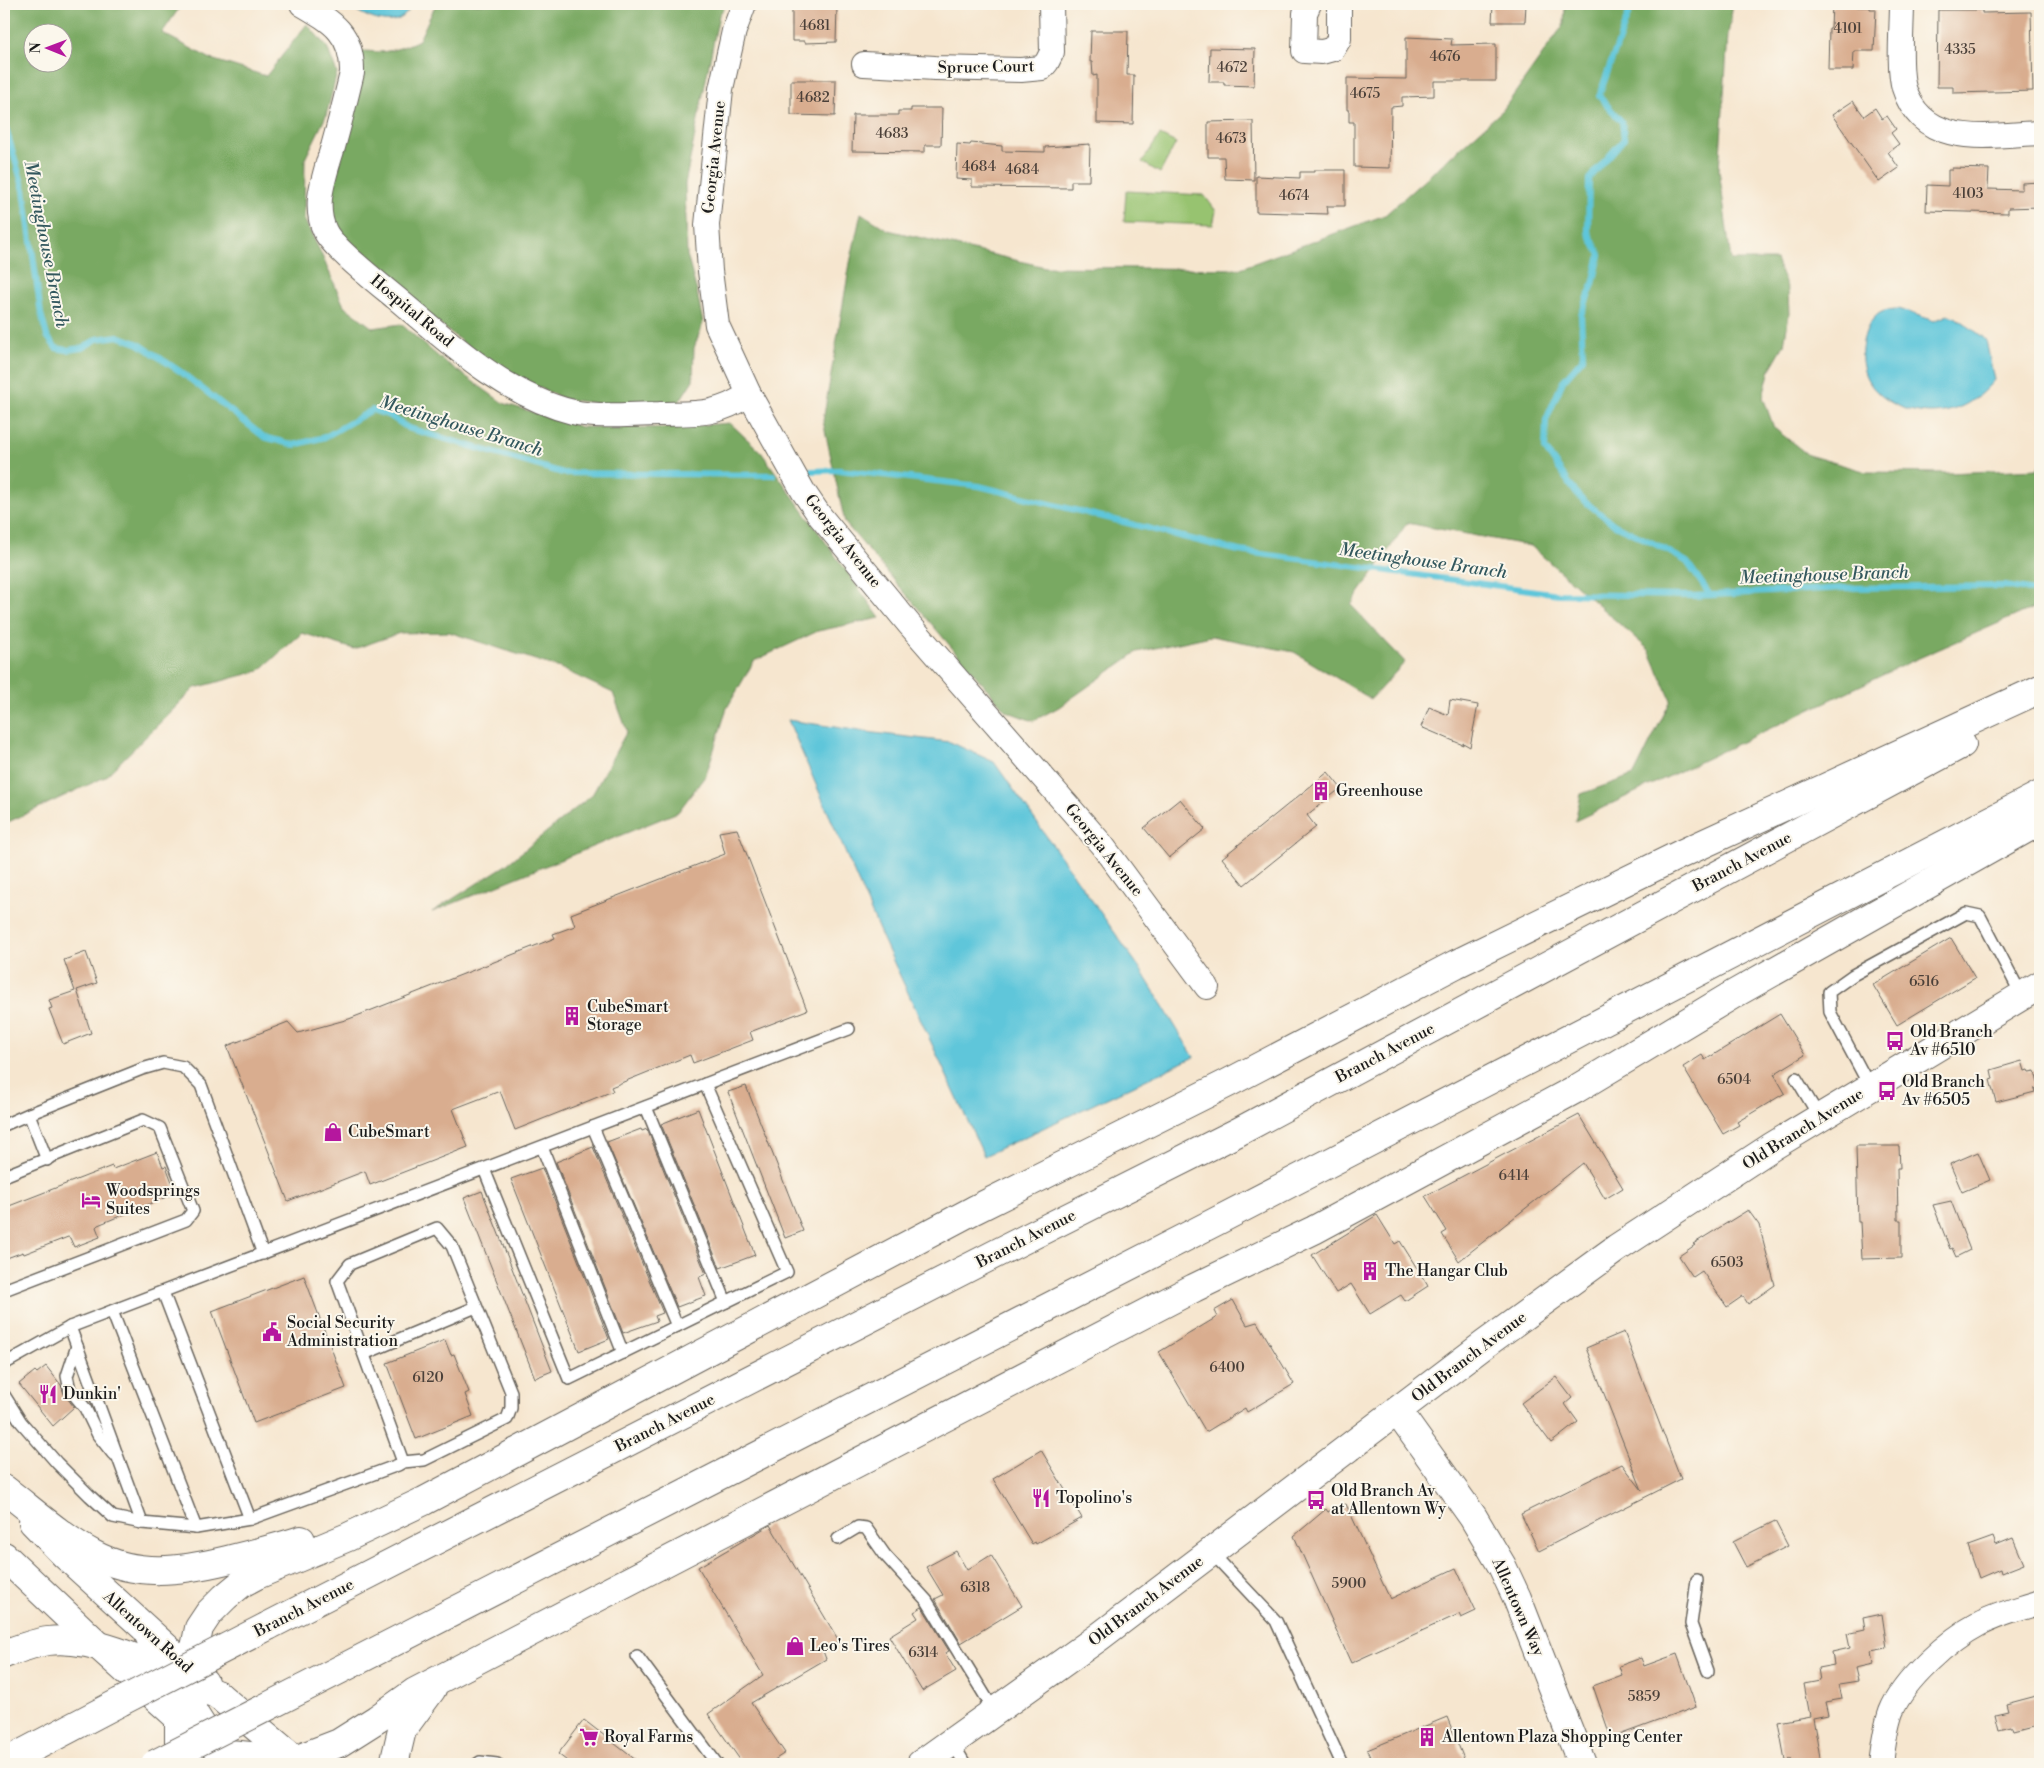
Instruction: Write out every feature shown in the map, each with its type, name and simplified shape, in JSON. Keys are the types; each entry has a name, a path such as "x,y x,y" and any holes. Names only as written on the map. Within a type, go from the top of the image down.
{"main road":[{"path":"179,1764 181,1675 199,1628 209,1613 242,1583 348,1537 424,1501 974,1210 1211,1091 1456,964 1681,854 2040,689"},
{"name":"Branch Avenue","path":"4,1762 1238,1132 2040,702"},
{"path":"155,1764 1215,1222 2040,795"},
{"path":"4,1556 98,1646 225,1759 297,1762 339,1743 415,1692 1194,1288 1314,1230 1490,1136 1576,1089 1734,994 2040,821"},
{"name":"Old Branch Avenue","path":"922,1764 959,1753 995,1712 1398,1412 1485,1344 1617,1248 1820,1118 2031,990"},
{"name":"Allentown Way","path":"1398,1412 1473,1517 1502,1566 1518,1598 1582,1764"},
{"path":"4,1491 92,1554 126,1568 164,1571 189,1569 268,1550 323,1533 480,1472"},
{"name":"Allentown Road","path":"4,1491 66,1556 148,1633 181,1675 218,1695 297,1762"},
{"path":"4,1654 32,1644 49,1641 69,1641 119,1652 181,1675"},
{"path":"181,1675 192,1712 225,1759"},
{"path":"394,1764 402,1730 437,1681"}],"street":[{"name":"Hospital Road","path":"302,4 334,26 346,38 352,61 352,73 322,188 320,212 325,232 334,244 381,286 449,343 512,387 554,406 593,415 697,413 718,410 733,405 749,394"},
{"name":"Georgia Avenue","path":"744,4 734,31 722,88 707,225 710,271 717,325 749,394 803,491 820,516 910,624 1102,845 1207,987"},
{"name":"Spruce Court","path":"864,64 1021,70 1042,68 1052,52 1051,4"},
{"path":"1309,4 1305,13 1304,51 1322,52 1333,49 1339,39 1339,4"},
{"path":"1902,4 1904,88 1913,106 1924,120 1938,129 1954,135 2040,133"},
{"path":"1881,1764 1885,1733 1892,1710 1923,1667 1944,1648 1979,1624 2040,1602"}],"lane":[{"path":"1870,1087 1830,1012 1829,992 1853,975 1966,914 1980,916 2031,990"},
{"path":"4,1364 70,1327 849,1029"},
{"path":"4,1125 163,1063 183,1067 201,1086 263,1254"},
{"path":"1796,1078 1820,1118"},
{"path":"484,1169 569,1380 787,1272 705,1084"},
{"path":"646,1107 726,1302"},
{"path":"30,1114 47,1160"},
{"path":"4,1176 143,1120 160,1128 193,1211 186,1220 4,1290"},
{"path":"593,1127 677,1326"},
{"path":"542,1147 623,1353"},
{"path":"4,1395 21,1422 57,1463 112,1517 142,1523 196,1528 250,1519 403,1462 424,1460 507,1419 511,1408 512,1392 452,1246 437,1228 350,1264 337,1282 403,1462"},
{"path":"163,1292 250,1519"},
{"path":"364,1354 476,1306"},
{"path":"112,1312 196,1528"},
{"path":"70,1327 142,1523"},
{"path":"76,1346 67,1376 70,1390 84,1408 98,1435 120,1463"},
{"path":"838,1538 858,1527 866,1528 886,1555 927,1601 995,1712"},
{"path":"1211,1552 1276,1621 1342,1764"},
{"path":"1697,1580 1691,1624 1708,1671"},
{"path":"637,1656 717,1764"},
{"path":"478,1764 480,1762 497,1764"}],"green space":[{"path":"4,4 182,4 162,33 211,59 266,76 307,24 327,47 337,73 326,116 305,159 304,219 344,306 373,328 401,324 440,358 503,403 581,427 664,428 730,423 761,452 880,618 818,631 754,661 727,708 706,775 678,812 432,912 506,865 592,795 627,731 613,693 560,668 449,632 400,633 354,649 302,633 259,671 195,688 105,777 4,824"},
{"path":"436,4 727,4 719,15 685,184 687,255 703,323 694,348 693,380 677,405 593,403 564,399 493,366 405,297 334,230 325,189 356,52 390,51 419,40"},
{"path":"1565,4 1733,4 1728,35 1719,170 1731,260 1776,260 1788,290 1789,314 1784,345 1770,369 1763,397 1774,428 1808,455 1867,472 1948,473 2037,469 2040,465 2040,605 1910,662 1575,821 1581,794 1634,775 1671,700 1649,650 1531,546 1407,523 1351,605 1405,662 1371,699 1294,652 1211,636 1137,652 1059,707 1033,721 1006,711 845,523 823,421 850,263 861,213 888,230 1045,267 1238,269 1385,215 1503,110 1564,24"},
{"path":"1160,135 1176,143 1160,173 1142,162"},
{"path":"1126,191 1204,195 1216,211 1213,225 1124,222"}],"water":[{"path":"347,4 412,4 407,13 399,19 382,21 363,15"},
{"path":"1899,309 1934,321 1948,315 1955,317 1979,334 1986,340 1994,380 1973,400 1963,406 1947,411 1934,413 1909,410 1886,400 1877,392 1865,375 1862,347 1871,321 1879,313"},
{"path":"788,720 950,742 994,762 1139,967 1194,1057 984,1156 882,937"}],"building":[{"path":"1493,4 1526,4 1525,22 1492,22"},
{"path":"1832,4 1857,4 1857,7 1876,9 1874,51 1854,51 1853,70 1828,70 1829,28 1831,28"},
{"path":"792,7 837,7 836,42 805,43 805,41 792,41"},
{"path":"1938,10 1982,10 1982,13 2031,12 2033,91 1953,93 1953,87 1937,87"},
{"path":"1091,31 1128,31 1127,75 1134,75 1133,124 1097,123 1097,75 1093,76 1092,62 1090,62"},
{"path":"1406,37 1452,39 1451,45 1496,44 1496,81 1434,81 1434,96 1402,97 1402,106 1391,107 1390,168 1354,167 1354,122 1349,122 1349,110 1347,110 1347,78 1406,79"},
{"path":"1210,48 1255,49 1254,86 1224,85 1224,82 1209,82"},
{"path":"791,80 836,80 835,116 791,115"},
{"path":"1853,101 1864,116 1875,108 1882,119 1887,116 1896,129 1891,133 1899,144 1888,152 1899,168 1879,182 1832,115"},
{"path":"911,108 942,108 941,145 925,145 925,152 852,151 853,115 898,115 898,111 911,111"},
{"path":"1253,121 1254,180 1225,179 1224,157 1208,157 1208,122"},
{"path":"971,143 1002,146 1002,151 1045,152 1045,147 1090,144 1089,181 1071,181 1071,188 972,187 972,180 956,179 957,144 970,145"},
{"path":"1952,168 1989,169 1988,189 2022,190 2022,183 2040,182 2040,207 2008,208 2008,213 1926,211 1927,185 1948,186 1948,170 1952,170"},
{"path":"1314,170 1345,170 1345,206 1327,206 1328,214 1256,212 1256,176 1300,178 1300,172 1314,172"},
{"path":"1450,700 1478,705 1470,747 1421,727 1429,707 1448,715"},
{"path":"1328,772 1341,788 1307,815 1316,827 1244,885 1222,858"},
{"path":"1180,799 1205,829 1169,858 1144,828"},
{"name":"CubeSmart Storage","path":"737,829 807,1010 750,1032 753,1040 693,1063 690,1055 611,1087 613,1091 515,1130 500,1091 453,1109 468,1147 370,1185 365,1171 288,1201 227,1046 288,1022 298,1033 349,1019 555,938 553,934 575,926 571,914 725,854 719,832"},
{"path":"1951,938 1975,978 1897,1025 1873,985"},
{"path":"86,952 97,983 77,990 91,1033 63,1044 49,1009 52,1008 49,1000 75,991 64,960"},
{"path":"1780,1014 1805,1055 1774,1074 1785,1093 1737,1122 1739,1125 1723,1134 1683,1067 1702,1055 1705,1060"},
{"path":"2022,1061 2025,1071 2035,1071 2039,1088 2034,1089 2035,1092 1996,1102 1990,1080 1993,1079 1991,1070"},
{"path":"746,1086 803,1231 785,1238 728,1092"},
{"path":"698,1109 755,1255 720,1268 661,1124"},
{"path":"1579,1115 1623,1188 1605,1199 1583,1163 1459,1261 1442,1234 1447,1231 1425,1196"},
{"path":"641,1129 642,1131 647,1129 706,1274 699,1277 706,1296 677,1307 607,1142"},
{"path":"1856,1146 1899,1146 1900,1168 1897,1168 1898,1220 1901,1220 1901,1258 1862,1259 1860,1222 1858,1222"},
{"path":"593,1147 663,1313 655,1316 657,1321 623,1333 556,1162"},
{"name":"Woodsprings Suites","path":"157,1152 163,1167 166,1166 176,1193 98,1225 96,1227 100,1237 74,1247 68,1237 24,1254 23,1252 4,1259 4,1208 112,1166 113,1169"},
{"path":"1978,1152 1990,1180 1962,1192 1950,1164"},
{"path":"542,1168 609,1339 579,1351 511,1179"},
{"path":"482,1191 552,1371 535,1378 464,1198"},
{"path":"1951,1201 1970,1250 1956,1257 1952,1248 1950,1249 1933,1205"},
{"path":"1748,1210 1759,1225 1775,1285 1748,1304 1743,1296 1727,1307 1702,1271 1693,1277 1679,1256 1695,1245 1693,1244"},
{"name":"The Hangar Club","path":"1377,1215 1395,1244 1400,1241 1428,1286 1405,1301 1401,1295 1370,1314 1351,1284 1336,1293 1312,1255"},
{"name":"Social Security Administration","path":"304,1276 346,1388 254,1423 212,1311"},
{"path":"1233,1300 1247,1325 1257,1322 1294,1384 1247,1412 1245,1408 1206,1432 1159,1352 1217,1317 1214,1311"},
{"path":"1624,1332 1681,1479 1539,1551 1521,1514 1622,1464 1642,1490 1586,1348"},
{"path":"445,1340 451,1355 454,1354 469,1392 465,1394 473,1416 416,1439 387,1363"},
{"name":"Dunkin'","path":"46,1366 61,1385 64,1394 74,1407 53,1426 19,1384 35,1371 37,1373"},
{"path":"1556,1377 1572,1398 1565,1404 1578,1422 1551,1443 1521,1403"},
{"path":"1041,1450 1082,1518 1036,1544 1035,1542 1032,1544 993,1479"},
{"path":"1346,1504 1390,1599 1456,1568 1476,1611 1461,1618 1459,1614 1351,1663 1294,1536 1326,1509 1328,1512"},
{"path":"1775,1521 1788,1546 1746,1567 1733,1542"},
{"path":"770,1525 839,1641 823,1651 826,1659 751,1703 785,1753 768,1764 743,1764 708,1714 763,1675 698,1567"},
{"path":"1993,1537 1996,1545 2013,1538 2024,1564 2001,1573 2000,1569 1979,1578 1968,1546"},
{"path":"956,1551 967,1570 991,1555 1022,1606 961,1643 935,1599 943,1595 926,1567"},
{"path":"922,1607 949,1651 945,1653 956,1671 922,1691 889,1636 918,1618 914,1612"},
{"path":"1882,1614 1887,1648 1871,1651 1873,1664 1855,1668 1858,1681 1839,1684 1842,1699 1825,1702 1828,1715 1813,1718 1821,1764 1792,1764 1791,1759 1785,1760 1778,1722 1810,1716 1804,1684 1820,1681 1818,1668 1834,1665 1832,1652 1850,1648 1847,1634 1865,1630 1863,1618"},
{"path":"1677,1654 1696,1707 1611,1738 1593,1686 1622,1675 1619,1666 1641,1658 1644,1666"},
{"path":"2040,1695 2040,1725 2013,1732 2011,1727 1999,1730 1995,1714 2008,1711 2006,1704"},
{"name":"Allentown Plaza Shopping Center","path":"1447,1717 1466,1764 1373,1764 1367,1750"},
{"name":"Royal Farms","path":"584,1720 641,1764 571,1764 558,1754"}],"waterway":[{"path":"1632,4 1599,96 1622,122 1624,139 1589,179 1588,232 1600,255 1593,284 1581,315 1583,358 1563,381 1546,420 1545,449 1579,497 1615,525 1687,562 1710,595"},
{"name":"Meetinghouse Branch","path":"4,122 24,190 41,314 47,336 56,348 67,350 82,348 97,339 118,336 139,344 181,372 264,437 294,445 325,437 372,410 390,416 408,428 563,473 773,475"},
{"name":"Meetinghouse Branch","path":"811,471 839,470 979,486 1239,551 1559,594 1694,596 1846,588 2005,586 2040,592"}],"place":[{"name":"Greenhouse","path":"1321,791"},
{"name":"CubeSmart Storage","path":"572,1016"},
{"name":"Old Branch Av #6510","path":"1895,1041"},
{"name":"Old Branch Av #6505","path":"1887,1091"},
{"name":"CubeSmart","path":"333,1132"},
{"name":"Woodsprings Suites","path":"91,1200"},
{"name":"The Hangar Club","path":"1370,1271"},
{"name":"Social Security Administration","path":"272,1332"},
{"name":"Dunkin'","path":"48,1394"},
{"name":"Topolino's","path":"1041,1498"},
{"name":"Old Branch Av at Allentown Wy","path":"1316,1500"},
{"name":"Leo's Tires","path":"795,1646"},
{"name":"Royal Farms","path":"589,1737"},
{"name":"Allentown Plaza Shopping Center","path":"1427,1737"}]}
